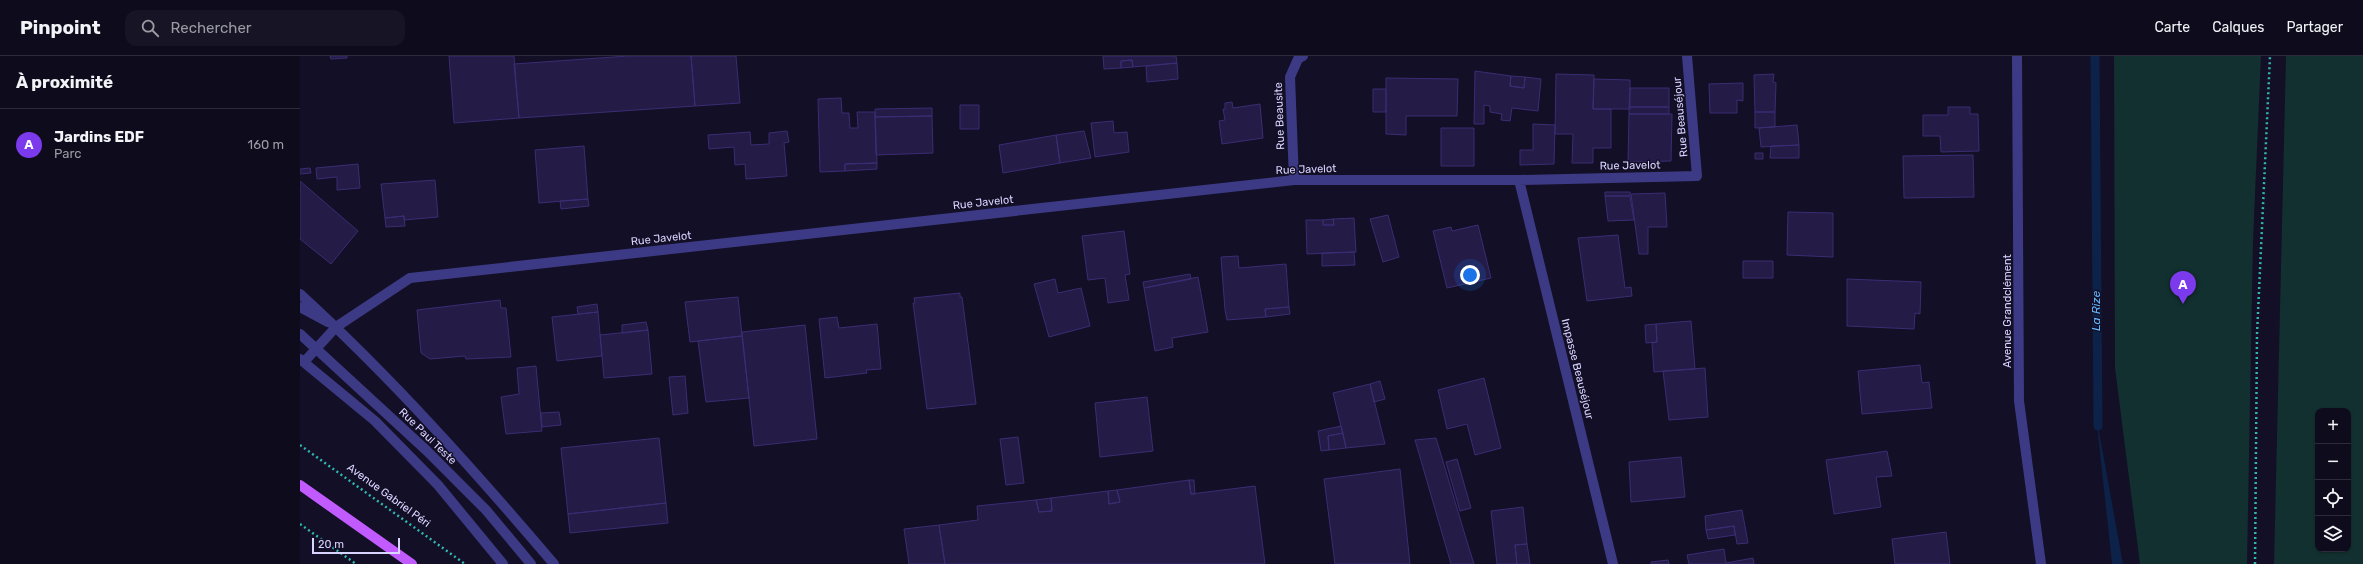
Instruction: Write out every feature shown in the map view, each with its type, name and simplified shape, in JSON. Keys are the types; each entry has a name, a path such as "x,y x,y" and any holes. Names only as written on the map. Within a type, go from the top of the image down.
{"main road":[{"path":"300,485 412,564"}],"street":[{"name":"Rue Beausite","path":"1294,180 1290,78 1298,59 1303,56"},
{"name":"Rue Beauséjour","path":"1687,56 1697,176"},
{"name":"Avenue Grandclément","path":"2017,56 2019,401 2041,564"},
{"name":"Rue Javelot","path":"302,361 316,350 336,327 410,278 1294,180 1519,180 1697,176"},
{"name":"Impasse Beauséjour","path":"1519,180 1613,564"},
{"name":"Rue Paul Teste","path":"300,294 336,327 477,472 554,564"},
{"name":"Rue Paul Teste","path":"300,307 336,327"},
{"name":"Rue Paul Teste","path":"300,334 426,450 486,510 531,564"},
{"path":"302,361 375,421 438,485 503,564"}],"path":[{"path":"2255,564 2258,334 2270,56"},
{"name":"Avenue Gabriel Péri","path":"300,445 465,564"},
{"path":"300,524 356,564"}],"green space":[{"path":"2114,56 2261,56 2253,241 2247,564 2140,564 2115,368"},
{"path":"2286,56 2363,56 2363,564 2274,564"}],"water":[{"path":"2096,415 2123,564 2112,564"}],"building":[{"path":"330,56 347,56 347,58 331,59"},
{"path":"449,56 514,56 519,118 454,123"},
{"path":"628,56 691,56 695,106 519,118 514,64"},
{"path":"691,56 736,56 740,103 695,106"},
{"path":"1103,56 1176,56 1177,63 1133,67 1132,60 1121,61 1121,68 1104,69"},
{"path":"1132,60 1133,67 1121,68 1121,61"},
{"path":"1177,63 1178,79 1147,82 1146,66"},
{"path":"1475,71 1511,76 1510,86 1524,88 1525,77 1541,79 1538,111 1512,108 1510,121 1501,120 1502,114 1490,112 1490,106 1484,105 1484,124 1474,124"},
{"path":"1556,74 1594,75 1593,109 1611,109 1611,148 1593,148 1593,163 1572,163 1573,134 1555,134"},
{"path":"1774,74 1773,82 1776,83 1775,112 1755,112 1754,75"},
{"path":"1511,76 1525,77 1524,88 1510,86"},
{"path":"1386,78 1458,79 1457,116 1406,116 1406,135 1386,134"},
{"path":"1594,79 1630,80 1630,109 1593,109"},
{"path":"1743,83 1743,101 1737,100 1737,113 1710,113 1709,84"},
{"path":"1630,88 1669,88 1669,107 1629,107"},
{"path":"1373,89 1386,89 1386,112 1373,112"},
{"path":"841,98 842,113 849,113 850,128 858,128 857,112 875,112 877,163 845,164 845,171 820,172 818,99"},
{"path":"1232,102 1233,108 1260,104 1263,138 1222,144 1219,121 1225,120 1223,109 1225,109 1225,103"},
{"path":"960,105 979,105 979,129 960,129"},
{"path":"1629,107 1669,107 1669,114 1629,114"},
{"path":"1948,107 1970,107 1970,114 1978,114 1979,151 1941,152 1940,136 1923,136 1923,115 1948,115"},
{"path":"932,108 932,116 875,117 875,109"},
{"path":"1755,112 1775,112 1775,127 1755,128"},
{"path":"1629,114 1672,114 1671,161 1628,162"},
{"path":"932,116 933,153 876,155 875,117"},
{"path":"1113,121 1114,133 1127,132 1129,152 1095,157 1091,123"},
{"path":"1533,124 1555,125 1554,164 1520,165 1520,150 1533,150"},
{"path":"1797,125 1799,145 1761,147 1759,128"},
{"path":"1441,128 1474,128 1474,166 1441,166"},
{"path":"787,131 789,142 784,143 787,176 746,179 745,164 735,165 734,147 709,149 708,135 750,132 751,145 769,144 769,133"},
{"path":"1084,131 1091,158 1060,163 1056,135"},
{"path":"1056,135 1060,163 1003,173 999,145"},
{"path":"1799,145 1799,158 1770,158 1771,146"},
{"path":"584,146 588,199 539,203 535,150"},
{"path":"1755,153 1763,153 1763,159 1755,159"},
{"path":"1973,155 1974,197 1904,198 1903,156"},
{"path":"877,163 877,169 845,171 845,164"},
{"path":"358,164 360,188 337,190 337,177 317,179 316,168"},
{"path":"310,168 311,173 300,174 300,169"},
{"path":"435,180 438,217 404,220 404,216 385,218 381,184"},
{"path":"300,181 358,231 331,264 300,239"},
{"path":"1605,192 1630,192 1630,196 1605,196"},
{"path":"1665,193 1667,227 1648,227 1648,254 1639,254 1631,194"},
{"path":"1605,196 1630,196 1634,220 1608,221"},
{"path":"588,199 589,206 561,209 560,201"},
{"path":"1788,212 1833,213 1833,257 1787,255"},
{"path":"1388,215 1399,257 1383,262 1370,219"},
{"path":"404,216 405,226 386,227 385,218"},
{"path":"1354,218 1356,252 1307,254 1306,220 1323,220 1323,225 1334,225 1333,219"},
{"path":"1333,219 1334,225 1323,225 1323,220"},
{"path":"1478,225 1491,278 1447,288 1433,231 1451,227 1452,231"},
{"path":"1124,231 1130,274 1125,275 1129,300 1108,303 1105,278 1088,280 1082,236"},
{"path":"1618,235 1625,288 1631,287 1632,296 1587,301 1578,238"},
{"path":"1354,252 1355,265 1322,266 1322,253"},
{"path":"1238,256 1239,268 1286,264 1289,307 1265,309 1266,317 1227,320 1221,257"},
{"path":"1743,261 1773,261 1773,278 1743,278"},
{"path":"1190,274 1191,279 1144,288 1143,282"},
{"path":"1198,277 1208,332 1172,338 1173,347 1155,351 1144,288"},
{"path":"1055,279 1058,293 1081,288 1090,326 1049,337 1034,284"},
{"path":"1847,279 1921,282 1920,314 1915,313 1914,329 1847,326"},
{"path":"960,293 960,297 962,297 976,404 927,409 913,303 915,303 914,298"},
{"path":"738,297 742,336 690,342 685,302"},
{"path":"500,300 501,308 506,308 511,357 466,359 465,356 430,359 421,353 417,310"},
{"path":"597,304 598,312 578,314 577,307"},
{"path":"1289,307 1290,314 1266,317 1265,309"},
{"path":"598,312 602,356 557,361 552,317"},
{"path":"837,317 839,328 877,324 881,369 866,370 867,373 825,378 819,319"},
{"path":"1691,321 1695,369 1654,372 1652,343 1657,342 1656,324"},
{"path":"646,322 648,330 622,333 622,325"},
{"path":"1656,324 1657,342 1646,343 1645,325"},
{"path":"805,325 817,439 754,446 742,332"},
{"path":"648,330 652,374 604,378 600,335"},
{"path":"742,336 749,398 706,402 698,341"},
{"path":"1920,365 1922,383 1929,382 1932,408 1862,414 1858,371"},
{"path":"536,366 542,431 506,434 501,397 519,394 517,368"},
{"path":"1705,368 1708,417 1669,420 1663,371"},
{"path":"685,376 688,413 673,415 669,377"},
{"path":"1484,378 1501,448 1475,455 1467,424 1447,429 1438,390"},
{"path":"1380,381 1385,399 1374,402 1370,384"},
{"path":"1370,384 1385,444 1346,448 1333,393"},
{"path":"1147,397 1153,451 1100,457 1095,403"},
{"path":"559,412 561,425 542,427 541,413"},
{"path":"1341,426 1343,433 1328,436 1329,450 1321,451 1318,431"},
{"path":"1343,433 1346,448 1329,450 1328,436"},
{"path":"1018,437 1024,483 1006,485 1000,439"},
{"path":"659,438 666,503 568,514 561,448"},
{"path":"1436,438 1474,564 1451,564 1415,440"},
{"path":"1887,451 1892,476 1876,477 1881,507 1834,514 1826,460"},
{"path":"1681,457 1685,497 1631,502 1629,462"},
{"path":"1457,459 1471,508 1460,511 1446,462"},
{"path":"1400,469 1410,564 1335,564 1324,479"},
{"path":"1189,480 1194,480 1195,494 1191,494"},
{"path":"1189,480 1191,494 1255,486 1265,564 945,564 939,525 978,520 977,506 1036,500 1039,512 1052,511 1051,498 1108,491 1109,504 1120,502 1117,490"},
{"path":"1117,490 1120,502 1109,504 1108,491"},
{"path":"1051,498 1052,511 1039,512 1036,500"},
{"path":"666,503 668,523 570,533 568,514"},
{"path":"1523,507 1527,544 1515,545 1517,564 1497,564 1491,511"},
{"path":"1742,510 1748,543 1737,544 1734,526 1706,530 1705,516"},
{"path":"939,525 945,564 909,564 904,529"},
{"path":"1734,526 1735,535 1708,539 1706,530"},
{"path":"1946,532 1950,564 1895,564 1892,539"},
{"path":"1527,544 1530,564 1517,564 1515,545"},
{"path":"1724,549 1726,563 1753,558 1754,564 1689,564 1687,555"},
{"path":"1668,560 1669,564 1651,564 1651,562"}],"waterway":[{"name":"La Rize","path":"2095,56 2098,426"}],"place":[{"name":"Jardins EDF","path":"2183,304"}]}
